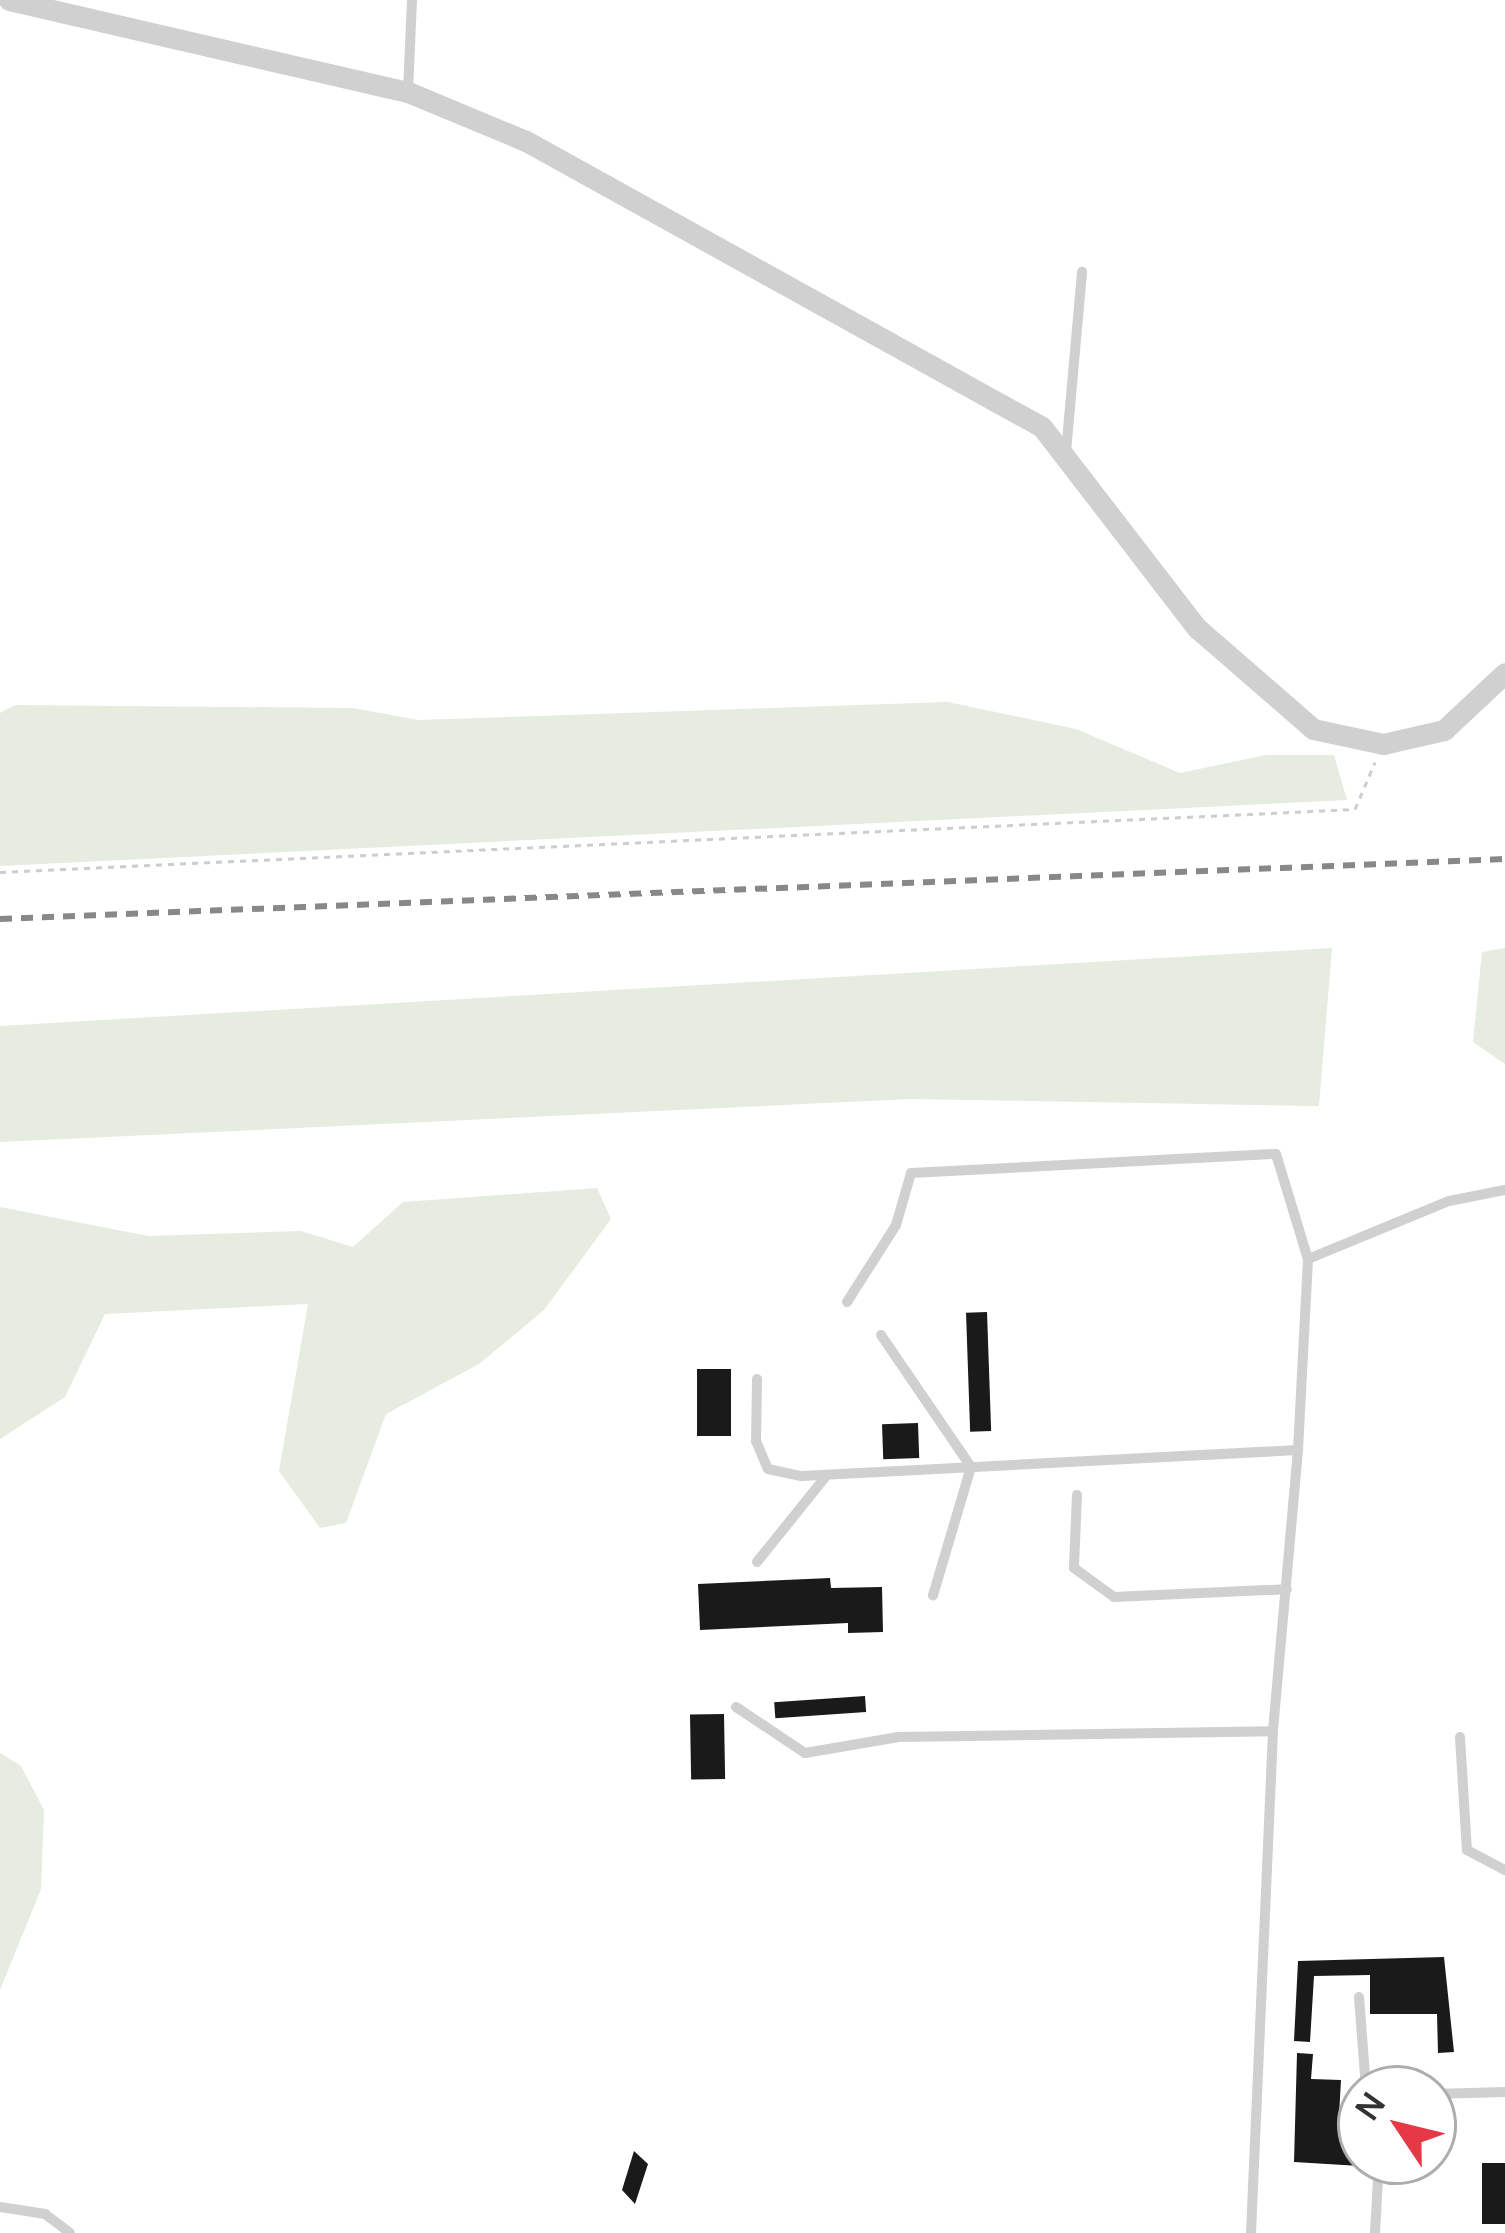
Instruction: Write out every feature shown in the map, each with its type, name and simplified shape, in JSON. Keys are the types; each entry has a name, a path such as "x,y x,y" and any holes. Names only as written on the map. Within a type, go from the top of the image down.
{"street":[{"path":"9,0 408,92 526,141 1042,427 1066,452 1197,628 1251,684 1313,729 1383,744 1444,730 1505,673"}],"lane":[{"path":"408,92 412,0"},
{"path":"1066,452 1082,272"},
{"path":"848,1302 896,1225 911,1173 1276,1154 1308,1259 1298,1450 1273,1731 1251,2233"},
{"path":"1308,1259 1449,1201 1505,1190"},
{"path":"881,1335 971,1467"},
{"path":"757,1379 756,1441 768,1469 826,1475 1298,1450"},
{"path":"933,1595 971,1467"},
{"path":"757,1562 826,1475"},
{"path":"1077,1496 1074,1568 1114,1597 1287,1588"},
{"path":"736,1707 806,1753 899,1737 1273,1731"},
{"path":"1460,1737 1467,1850 1505,1870"},
{"path":"1359,1997 1364,2065"},
{"path":"1457,2093 1505,2092"},
{"path":"1375,2233 1378,2185"},
{"path":"0,2207 45,2214 70,2233"}],"path":[{"path":"0,872 1355,809 1383,744"}],"shaded area":[{"path":"948,702 1076,729 1180,773 1266,755 1334,755 1347,800 0,866 0,713 15,705 353,708 418,720"},
{"path":"1332,948 1319,1106 910,1099 0,1142 0,1026"},
{"path":"1505,948 1505,1064 1473,1042 1482,952"},
{"path":"597,1188 611,1219 544,1310 479,1364 386,1414 346,1523 320,1528 279,1471 308,1304 105,1314 65,1397 0,1439 0,1207 148,1236 301,1231 353,1247 403,1202"},
{"path":"0,1753 21,1766 44,1810 41,1889 0,1990"}],"building":[{"path":"987,1312 991,1431 970,1432 966,1313"},
{"path":"697,1369 731,1369 731,1436 697,1436"},
{"path":"918,1423 919,1458 883,1459 882,1424"},
{"path":"830,1578 831,1588 882,1587 883,1632 848,1633 848,1623 700,1630 698,1584"},
{"path":"865,1696 866,1712 775,1718 774,1702"},
{"path":"724,1714 725,1779 691,1780 690,1715"},
{"path":"1444,1957 1454,2052 1438,2053 1437,2014 1370,2014 1370,1975 1314,1976 1310,2042 1294,2041 1298,1961"},
{"path":"1297,2053 1313,2054 1311,2079 1337,2080 1337,2165 1294,2162"},
{"path":"634,2151 648,2164 635,2204 622,2190"},
{"path":"1482,2163 1505,2163 1505,2224 1482,2224"}],"railway":[{"path":"0,919 1505,859"}]}
